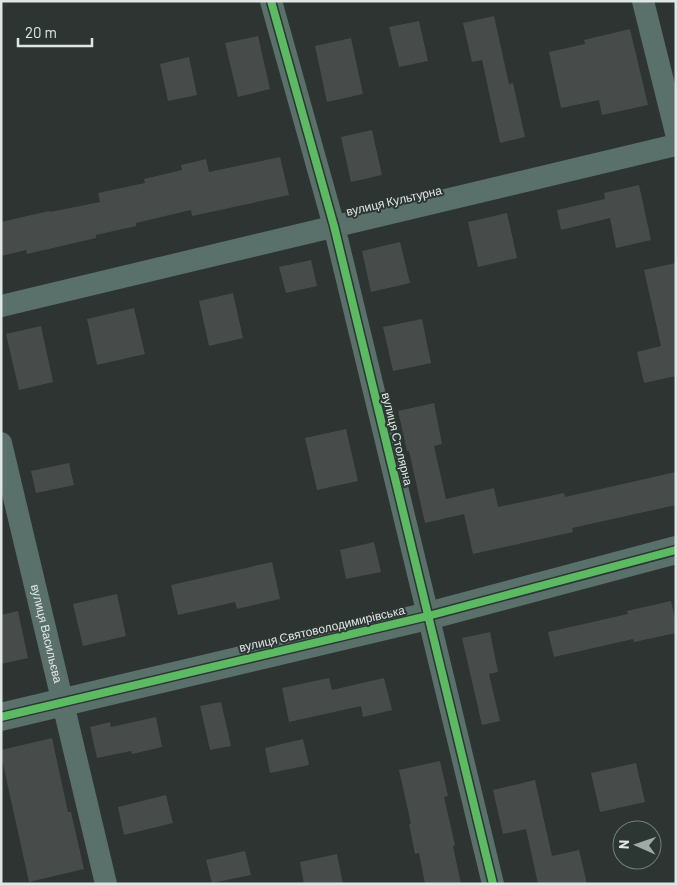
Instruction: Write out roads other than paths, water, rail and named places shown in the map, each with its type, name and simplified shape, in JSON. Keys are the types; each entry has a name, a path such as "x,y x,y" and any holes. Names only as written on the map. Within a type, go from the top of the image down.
{"street":[{"name":"вулиця Столярна","path":"270,1 334,226 493,884"},
{"path":"643,1 676,133"},
{"name":"вулиця Культурна","path":"1,306 676,145"},
{"name":"вулиця Васильєва","path":"1,443 106,884"},
{"name":"вулиця Святоволодимирівська","path":"1,717 428,616 676,550"}]}
